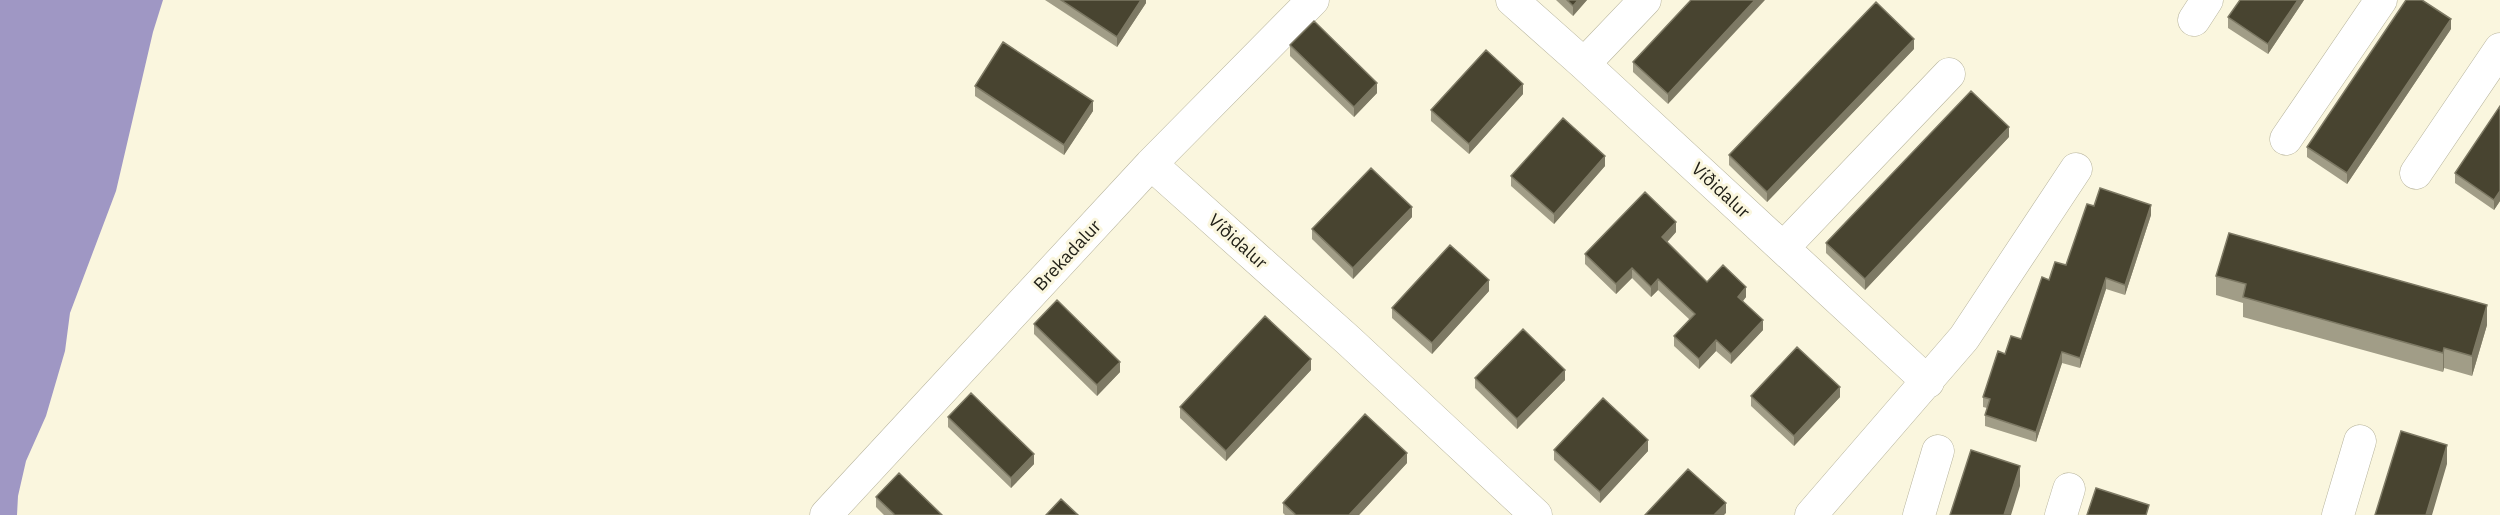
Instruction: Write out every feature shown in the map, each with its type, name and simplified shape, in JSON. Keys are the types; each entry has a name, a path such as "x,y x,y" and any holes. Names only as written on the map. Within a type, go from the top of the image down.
{"street":[{"name":"Brekadalur","path":"826,515 1151,164 1313,0"},
{"name":"Víðidalur","path":"1512,0 1928,382"},
{"path":"1584,64 1645,0"},
{"path":"2286,139 2381,0"},
{"path":"2416,173 2500,49"},
{"path":"1783,248 1949,74"},
{"name":"Víðidalur","path":"1151,164 1348,340 1536,515"},
{"path":"1811,515 1964,338 2076,169"},
{"path":"2338,515 2360,441"},
{"path":"1919,515 1938,451"}],"shaded area":[{"path":"0,0 163,0 153,32 116,191 70,313 65,351 46,416 26,461 18,496 17,515 0,515"}],"building":[{"path":"1061,0 1141,0 1117,37"},
{"path":"1567,0 1578,0 1573,6"},
{"path":"1691,0 1755,0 1668,94 1633,62"},
{"path":"2240,0 2298,0 2268,44 2228,17"},
{"path":"2406,0 2422,0 2451,19 2347,173 2307,147"},
{"path":"1876,2 1914,39 1767,192 1729,155"},
{"path":"1314,21 1377,83 1354,107 1290,45"},
{"path":"1003,42 1093,101 1064,145 975,86"},
{"path":"1486,50 1523,84 1469,144 1431,110"},
{"path":"1971,91 2009,127 1865,279 1826,243"},
{"path":"2500,106 2500,191 2494,200 2455,173"},
{"path":"1563,118 1605,156 1554,214 1511,176"},
{"path":"1371,168 1412,207 1353,268 1312,229"},
{"path":"2100,188 2151,205 2125,285 2106,278 2080,358 2062,352 2036,432 1985,415 1990,399 1983,397 1998,351 2005,354 2011,336 2021,339 2042,277 2049,280 2055,262 2066,265 2087,204 2094,206"},
{"path":"1645,192 1676,222 1662,237 1707,282 1723,265 1746,287 1738,297 1763,320 1731,354 1716,340 1699,359 1674,336 1695,314 1658,279 1651,287 1632,268 1616,284 1585,254"},
{"path":"2229,233 2487,305 2472,356 2444,348 2443,353 2243,297 2246,284 2216,276"},
{"path":"1450,245 1489,280 1432,343 1392,308"},
{"path":"1057,300 1120,362 1097,385 1034,324"},
{"path":"1265,316 1311,359 1226,451 1180,407"},
{"path":"1523,329 1565,370 1517,419 1475,378"},
{"path":"1797,347 1840,387 1794,436 1751,396"},
{"path":"971,393 1034,454 1011,478 948,417"},
{"path":"1603,398 1648,440 1600,492 1554,450"},
{"path":"1365,414 1407,453 1349,515 1296,515 1283,503"},
{"path":"2401,431 2447,445 2426,515 2375,515"},
{"path":"1971,450 2020,466 2004,515 1950,515"},
{"path":"1688,469 1726,503 1714,515 1645,515"},
{"path":"899,473 942,515 895,515 876,497"},
{"path":"2096,488 2149,505 2146,515 2087,515"},
{"path":"1061,499 1078,515 1046,515"}]}
